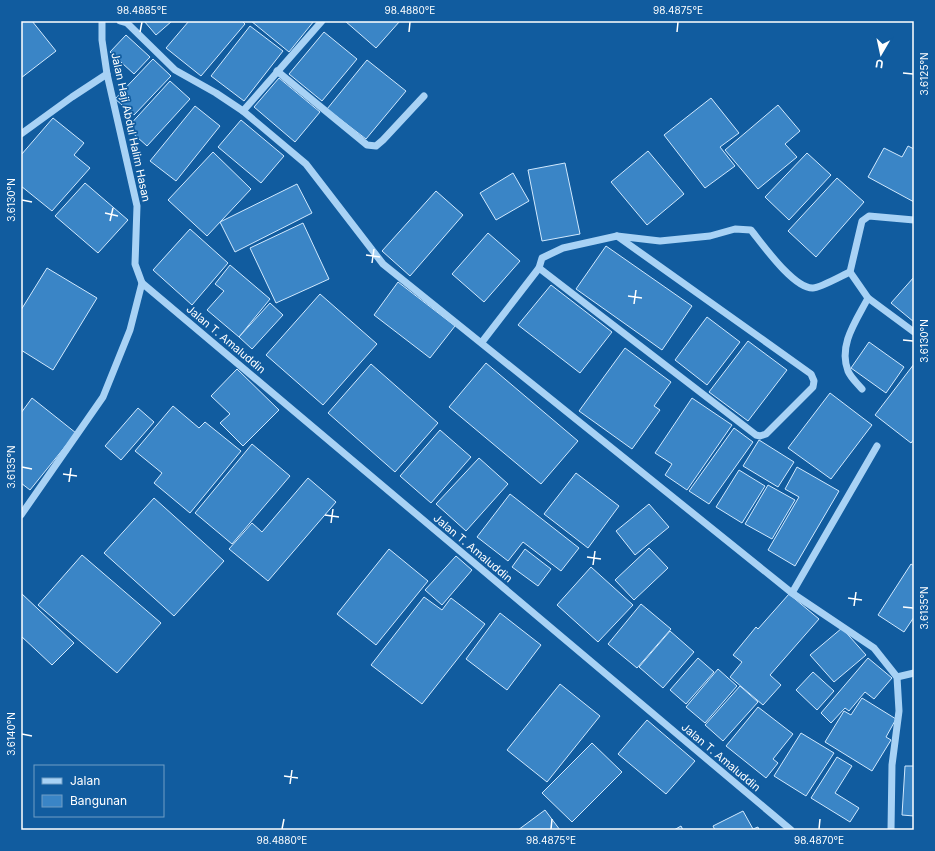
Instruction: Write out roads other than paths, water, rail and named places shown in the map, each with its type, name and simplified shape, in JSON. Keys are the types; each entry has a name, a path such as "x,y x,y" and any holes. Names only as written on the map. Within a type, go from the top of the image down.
{"street":[{"name":"Jalan Haji Abdul Halim Hasan","path":"102,21 102,40 107,74 137,206 135,264 142,283"},
{"path":"120,21 127,22 175,70 216,93 243,111 306,164 383,264 482,342 792,593 874,648 897,677 899,711 892,765 891,830"},
{"path":"243,111 322,21"},
{"path":"278,71 367,145 376,146 383,140 424,96"},
{"path":"21,134 107,74"},
{"path":"914,220 869,216 862,221 850,272 868,298 914,332"},
{"path":"482,342 539,268 542,258 563,248 617,236 660,242 710,236 735,229 751,230 792,279 802,285 814,288 850,272"},
{"path":"539,268 756,435 760,436 766,434 813,387 814,381 811,374 617,236"},
{"path":"21,515 104,397 130,330 142,283"},
{"name":"Jalan T. Amaluddin","path":"142,283 791,830"},
{"path":"862,389 849,373 844,359 847,338 868,298"},
{"path":"792,593 877,446"},
{"path":"897,677 914,673"}]}
